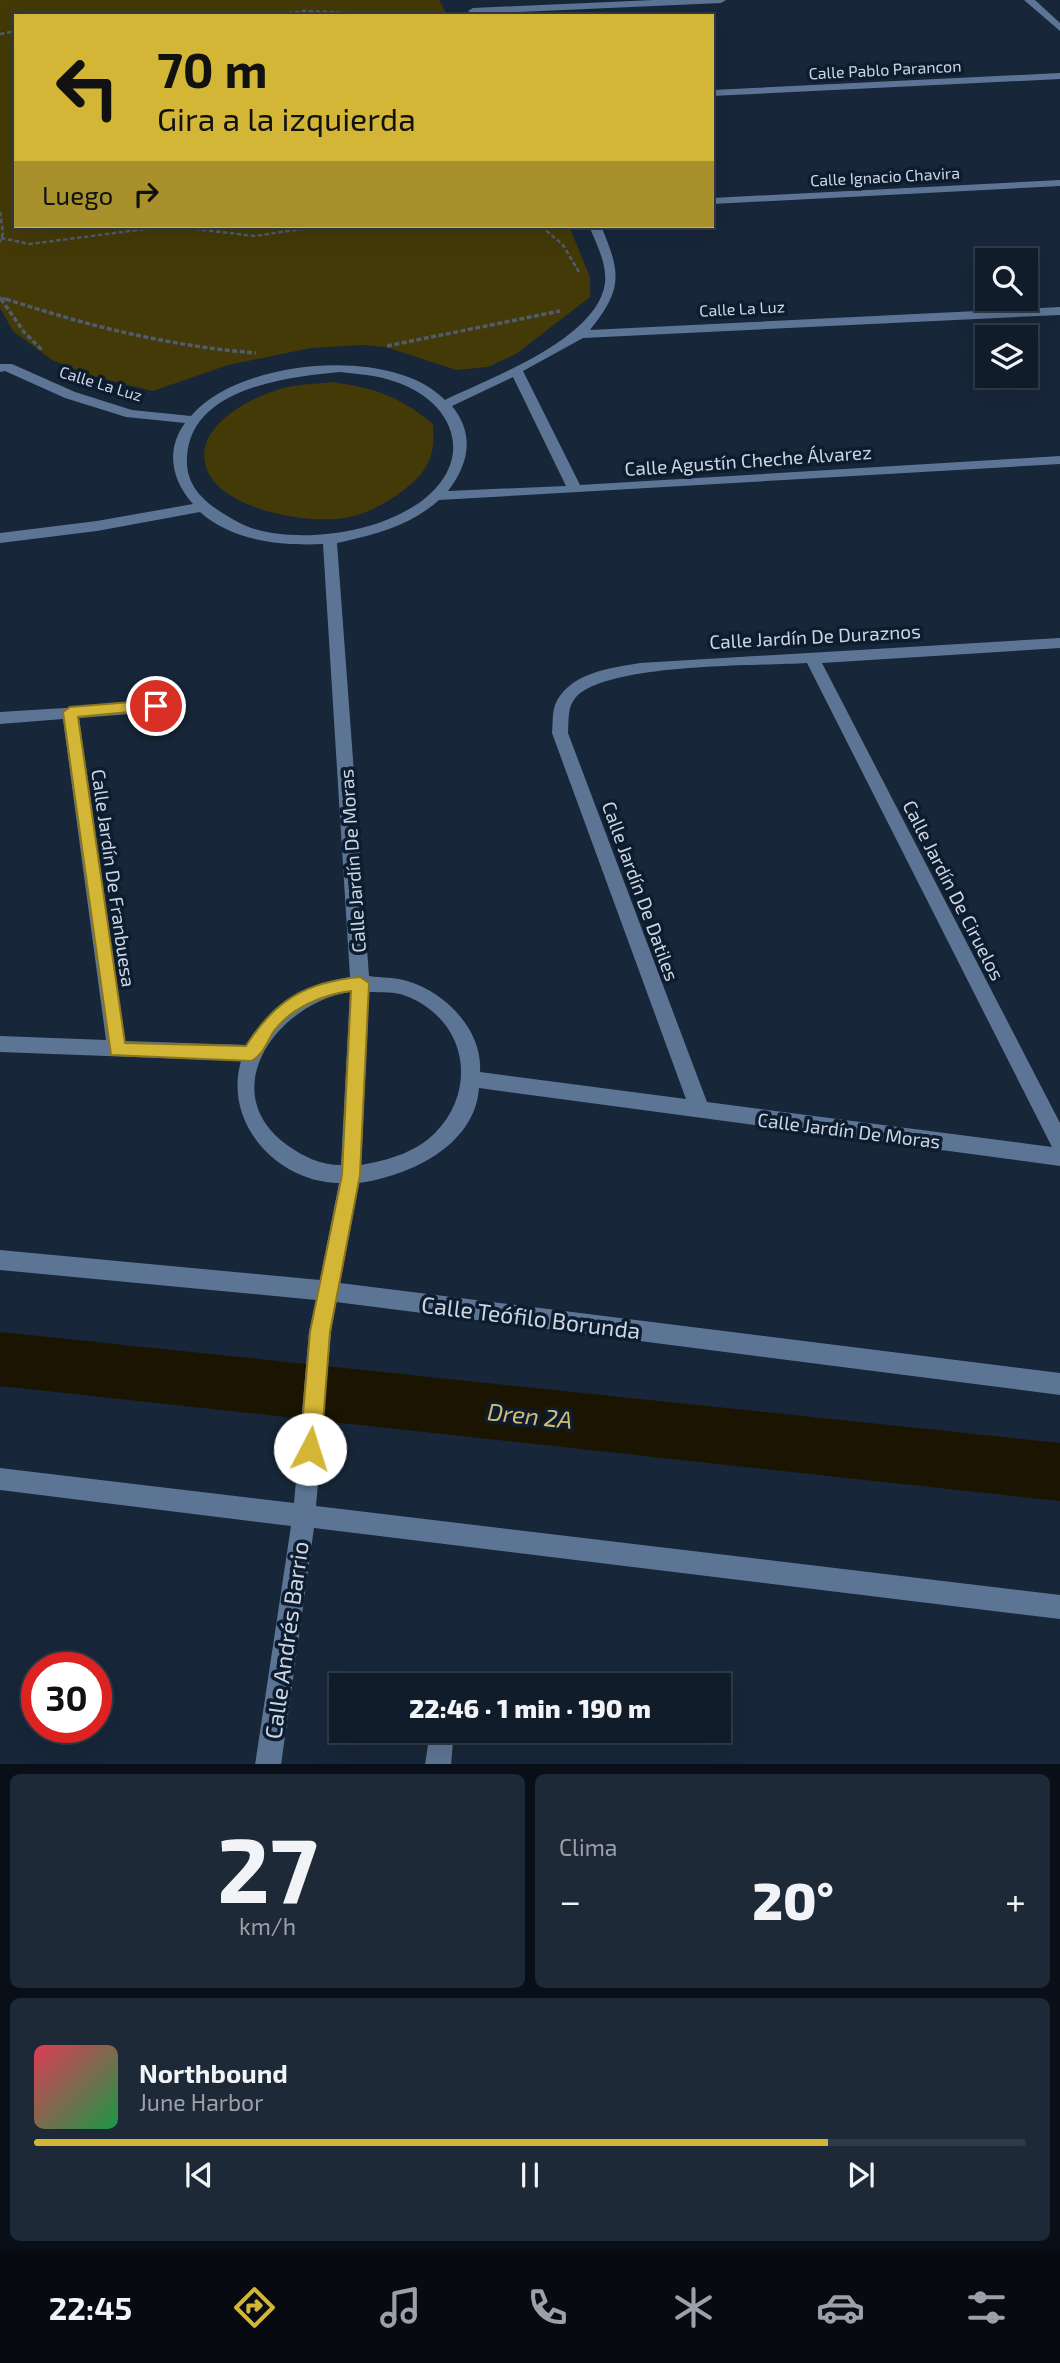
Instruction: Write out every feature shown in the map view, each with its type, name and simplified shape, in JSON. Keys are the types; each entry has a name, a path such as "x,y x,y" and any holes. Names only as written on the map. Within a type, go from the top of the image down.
{"street":[{"path":"466,0 474,14 721,0"},
{"path":"1029,0 1060,28"},
{"name":"Calle Pablo Parancon","path":"714,93 1060,76"},
{"name":"Calle Ignacio Chavira","path":"714,201 1060,183"},
{"path":"580,334 605,304 612,284 611,264 596,228"},
{"name":"Calle La Luz","path":"444,405 516,370 580,334 1060,311"},
{"name":"Calle La Luz","path":"2,364 70,395 131,414 195,420"},
{"path":"340,368 381,373 417,386 444,405 459,429 463,451 456,474 439,496 410,516 373,531 330,540 293,540 257,534 226,523 202,507 185,487 178,465 182,442 195,420 221,397 257,380 297,370 340,368"},
{"path":"516,370 575,490"},
{"name":"Calle Agustín Cheche Álvarez","path":"439,496 1060,460"},
{"path":"0,538 97,526 202,507"},
{"name":"Calle Jardín De Moras","path":"304,1515 320,1332 351,1175 360,983 330,540"},
{"name":"Calle Jardín De Duraznos","path":"575,688 604,675 640,668 1060,643"},
{"name":"Calle Jardín De Ciruelos","path":"811,656 1060,1143"},
{"name":"Calle Jardín De Datiles","path":"575,688 562,706 560,733 700,1111"},
{"path":"0,718 156,706"},
{"name":"Calle Jardín De Franbuesa","path":"70,712 117,1050"},
{"path":"360,983 405,988 434,1002 456,1023 470,1049 472,1079 464,1109 445,1137 417,1159 382,1172 351,1175 305,1168 273,1147 253,1119 245,1087 251,1053 270,1023 299,1001 334,986 360,983"},
{"path":"0,1044 251,1053"},
{"name":"Calle Jardín De Moras","path":"472,1079 1060,1157"},
{"name":"Calle Teófilo Borunda","path":"0,1260 327,1291 1060,1384"},
{"path":"0,1479 1060,1607"},
{"name":"Calle Andrés Barrio","path":"268,1764 304,1515"},
{"path":"438,1764 441,1743"}],"path":[{"path":"282,14 304,11 372,14"},
{"path":"0,212 1,240 30,244 156,228"},
{"path":"186,228 255,236 309,228"},
{"path":"0,297 92,328 148,341 265,353"},
{"path":"374,348 477,330 562,311"}],"shaded area":[{"path":"0,0 439,0 447,14 14,14 14,228 570,228 590,277 590,297 516,354 488,367 456,370 386,347 363,345 311,348 228,365 153,391 95,377 52,360 13,331 0,308"},
{"path":"332,382 386,395 409,406 433,424 431,457 422,473 407,488 382,505 360,514 338,519 317,519 294,517 249,505 229,495 215,482 206,467 204,452 208,438 228,415 271,392"}],"waterway":[{"name":"Dren 2A","path":"0,1359 1060,1472"}],"route":[{"path":"156,706 70,712 117,1050 251,1053 270,1023 299,1001 334,986 360,983 351,1175 320,1332 310,1449"}]}
